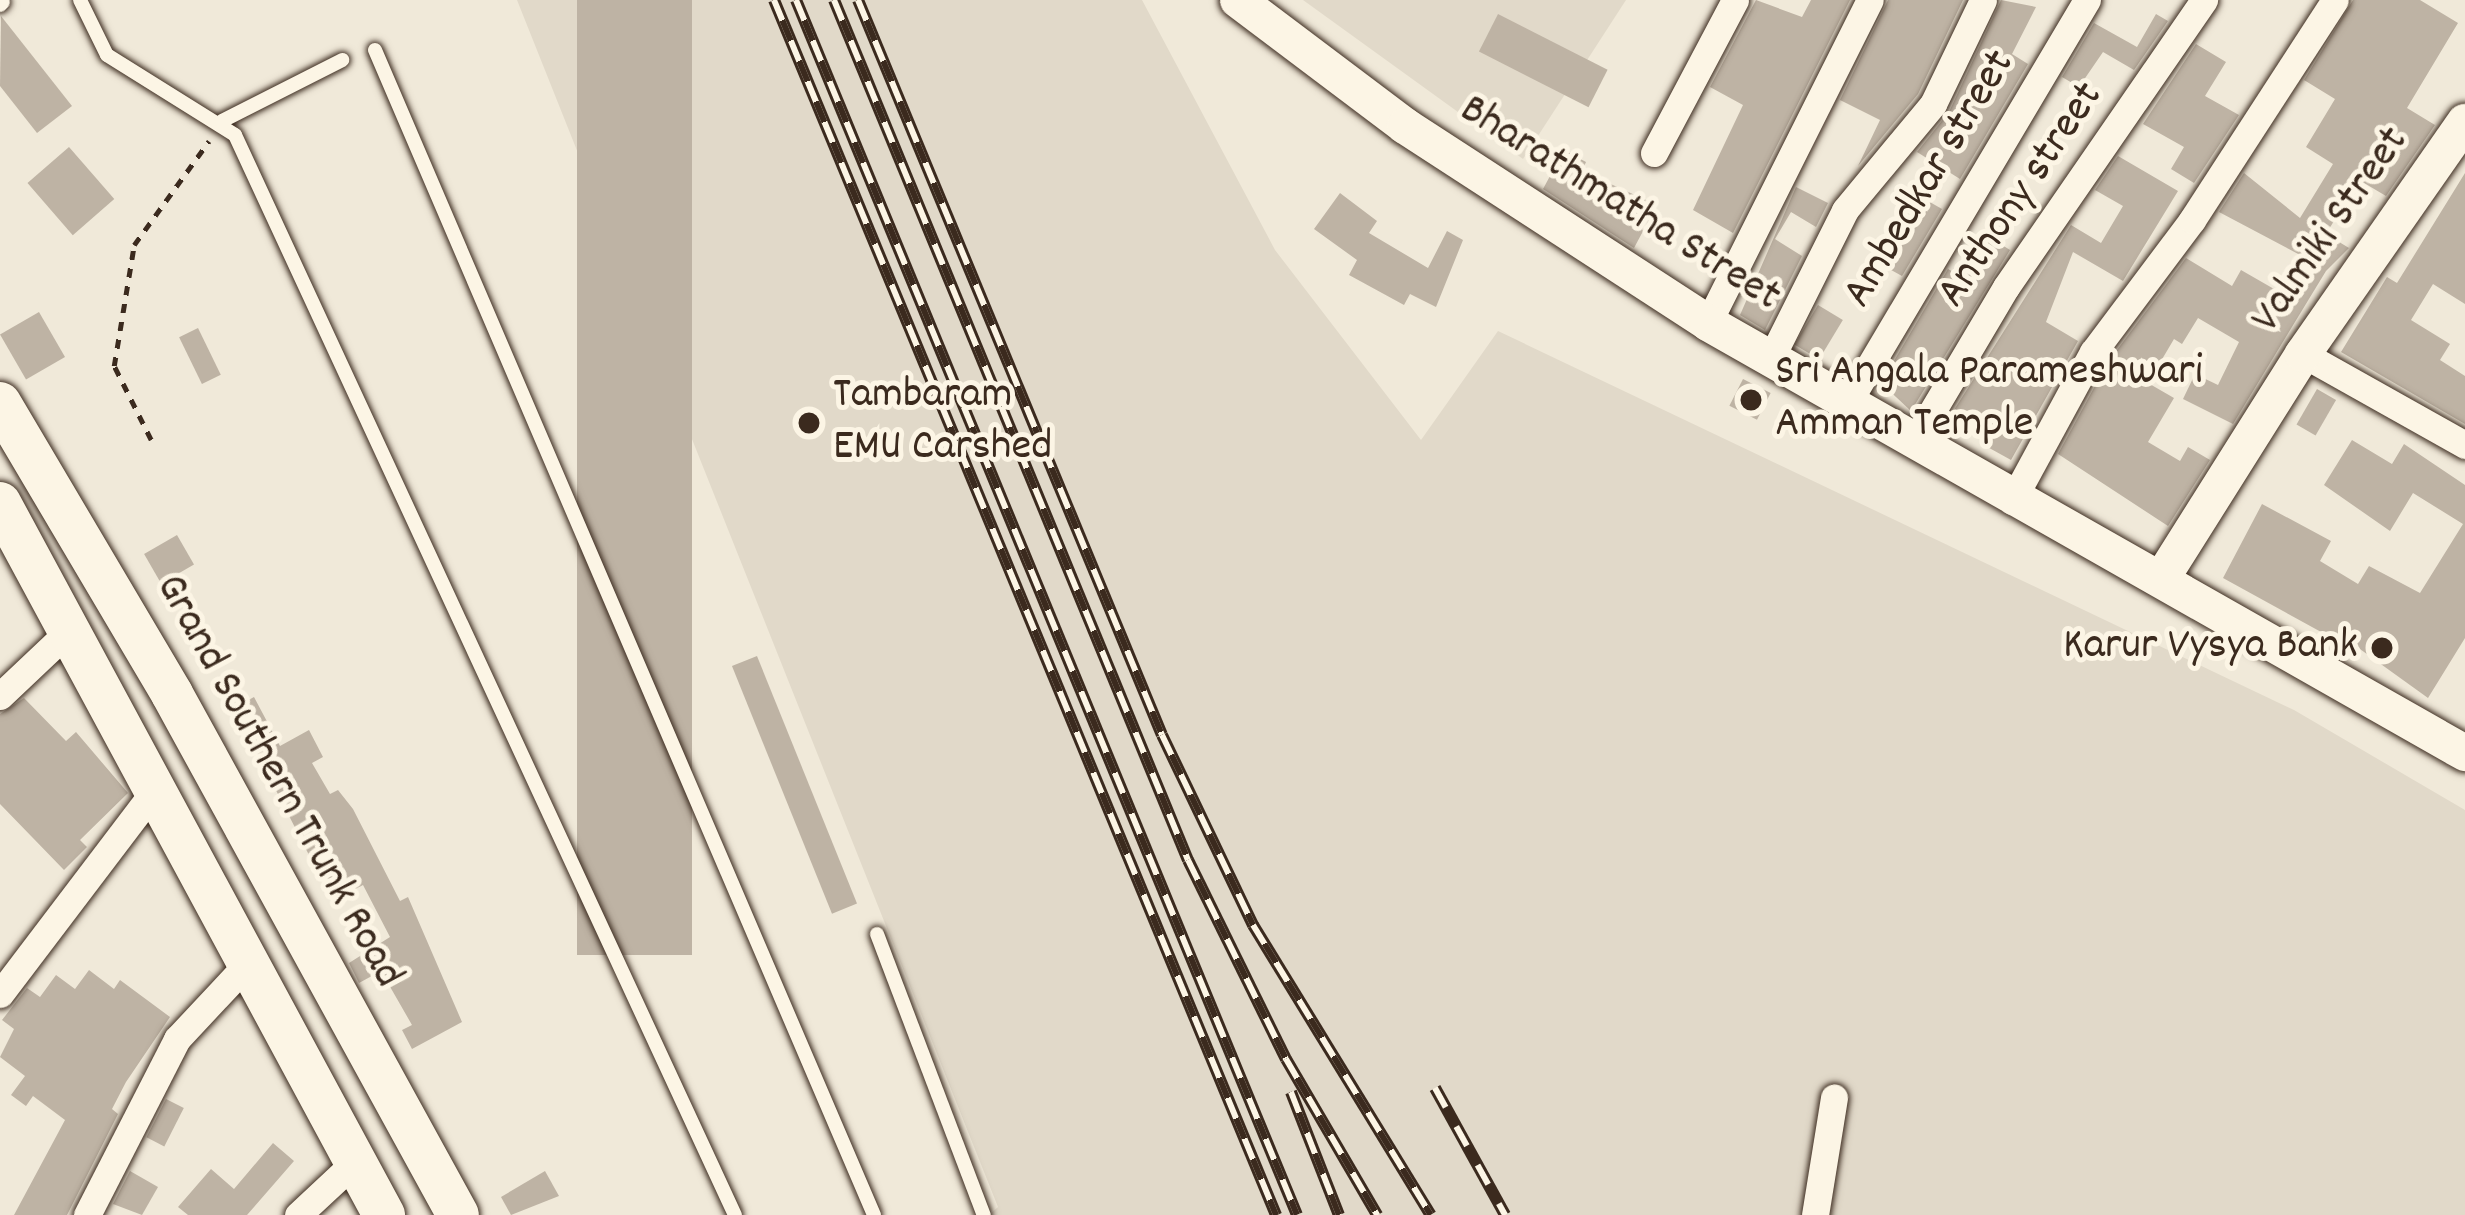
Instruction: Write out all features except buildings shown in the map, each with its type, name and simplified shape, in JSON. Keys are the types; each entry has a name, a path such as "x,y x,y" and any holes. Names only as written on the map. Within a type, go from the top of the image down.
{"main road":[{"name":"Grand Southern Trunk Road","path":"0,404 172,694 458,1215"},
{"path":"0,503 158,786 384,1215"}],"street":[{"name":"Bharathmatha Street","path":"1238,0 1405,126 1708,323 2012,501 2162,578 2465,753"},
{"path":"1654,153 1735,0"},
{"path":"1708,323 1870,0"},
{"path":"1771,358 1845,210 1933,104 1983,0"},
{"name":"Ambedkar street","path":"1846,404 2087,0"},
{"name":"Anthony street","path":"1914,442 2006,286 2204,0"},
{"path":"2012,501 2093,352 2192,220 2335,0"},
{"name":"Valmiki Street","path":"2162,578 2303,354 2460,143"},
{"path":"2303,354 2465,445"},
{"path":"0,696 72,628"},
{"path":"0,994 158,786"},
{"path":"87,1215 178,1039 250,961"},
{"path":"1815,1215 1834,1098"},
{"path":"298,1215 356,1161"}],"lane":[{"path":"80,0 107,55 222,122 245,156 735,1215"},
{"path":"375,50 874,1215"},
{"path":"222,122 342,60"},
{"path":"877,934 985,1215"}],"path":[{"path":"151,440 113,367 134,245 222,122"}],"shaded area":[{"path":"517,0 1142,0 1275,250 1421,440 1498,331 2294,710 2465,810 2465,1215 989,1215 998,1207"},
{"path":"1303,0 1626,0 1523,159"}],"railway":[{"path":"774,0 1276,1215"},
{"path":"796,0 1297,1215"},
{"path":"834,0 1188,860 1286,1059 1377,1215"},
{"path":"858,0 1162,735 1253,925 1431,1215"},
{"path":"1435,1088 1505,1215"},
{"path":"1291,1092 1339,1215"}],"place":[{"name":"Sri Angala Parameshwari Amman Temple","path":"1751,400"},
{"name":"Tambaram EMU Carshed","path":"809,423"},
{"name":"Karur Vysya Bank","path":"2382,648"}]}
